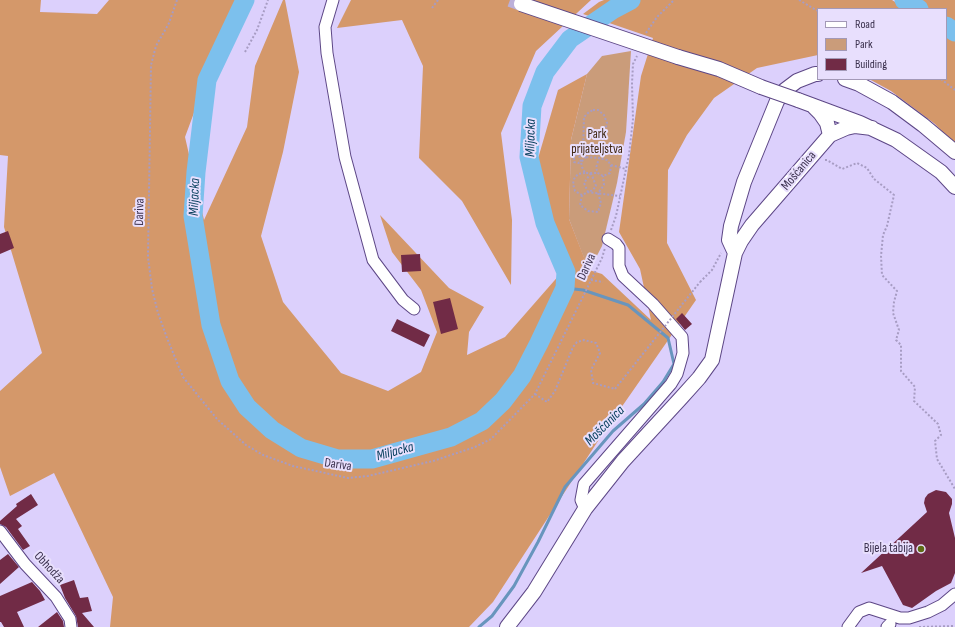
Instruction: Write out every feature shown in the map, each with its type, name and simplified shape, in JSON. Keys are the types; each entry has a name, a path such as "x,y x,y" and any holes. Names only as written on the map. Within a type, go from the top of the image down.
{"main road":[{"path":"520,4 719,70 872,128 896,140 941,172 955,187"},
{"path":"735,253 729,240 731,226 744,182 776,101 785,90 797,81 817,74"},
{"path":"847,80 859,84 892,102 955,152"},
{"path":"812,105 820,113 826,123 830,135"},
{"name":"Mošćanica","path":"507,627 534,592 585,509 623,461 699,378 712,360 735,253 752,225 830,135 855,126 872,128"}],"street":[{"path":"334,0 325,27 327,53 345,157 373,260 404,300 414,309"},
{"path":"585,509 581,500 584,484 671,384 677,374 683,353 682,337 653,304 623,276 619,266 619,248 616,244 608,240"},
{"name":"Obhodža","path":"0,531 25,564 56,597 70,619 71,627"},
{"path":"848,627 859,612 869,608 900,618 909,618 928,612 942,605 955,594"}],"path":[{"name":"Dariva","path":"177,0 169,23 156,46 151,66 148,257 152,289 166,338 183,377 217,419 246,445 263,455 293,466 348,478 368,476 433,461 475,447 491,439 534,394 602,258 616,216 626,170 633,119 633,64 639,50"},
{"path":"245,52 257,30 268,0"},
{"path":"432,8 438,0"},
{"path":"645,37 657,17 674,0"},
{"path":"799,0 817,10"},
{"path":"943,80 955,90"},
{"path":"586,157 583,153 584,116 593,110 598,110 604,115 606,123 596,168 598,173"},
{"path":"585,173 582,167 581,162 579,155 576,154 574,157 574,162 581,162 586,157 599,158 607,160 611,165 626,170"},
{"path":"806,163 827,160 842,169 857,163 867,168 874,179 894,195 887,226 882,235 882,275 897,291 893,313 900,330 896,340 900,345 902,371 915,387 914,401 938,424 941,435 935,441 937,459 955,489"},
{"path":"603,176 610,173 611,165"},
{"path":"588,192 584,183 591,173"},
{"path":"582,195 593,190 596,186 591,173"},
{"path":"582,195 575,190 573,184 574,179 578,174 598,173 603,176"},
{"path":"598,193 604,185 603,176"},
{"path":"588,192 620,196"},
{"path":"582,195 580,205 588,211 598,212 601,203 598,193"},
{"path":"534,394 547,402 555,391 572,348 577,342 584,340 596,343 600,352 591,370 593,383 615,389 700,282 712,270 729,240"},
{"path":"591,280 603,282"},
{"path":"916,627 955,626"}],"green space":[{"name":"Park prijateljstva","path":"631,51 626,132 617,183 602,246 589,271 569,219 571,140 587,74 602,56"}],"shaded area":[{"path":"0,0 41,0 40,12 97,14 109,0 236,0 185,137 204,220 247,127 255,66 283,0 285,0 299,72 283,152 261,236 283,302 309,334 341,373 388,391 421,372 437,332 421,290 392,252 380,215 449,288 484,307 469,332 467,355 505,337 561,273 537,162 558,90 587,74 571,140 569,219 589,270 602,274 651,320 640,269 619,232 641,76 653,38 583,14 599,2 604,0 892,0 904,8 817,8 817,55 757,68 714,98 687,135 668,170 667,243 696,300 598,441 493,602 469,627 110,627 113,597 54,473 10,496 0,467 0,391 42,353 4,227 8,156 0,155"},
{"path":"351,0 591,0 536,51 501,133 512,220 511,285 462,201 419,158 423,66 402,20 337,28"},
{"path":"914,0 955,0 955,27 947,22 947,8 926,8"},
{"path":"947,34 955,39 955,145 935,124 891,91 871,80 947,80"}],"building":[{"path":"8,231 14,248 0,254 0,234"},
{"path":"420,254 421,271 402,272 401,255"},
{"path":"450,298 458,329 441,334 433,302"},
{"path":"682,313 692,324 685,330 676,319"},
{"path":"397,319 430,335 424,347 391,331"},
{"name":"Bijela tabija","path":"936,490 946,492 952,499 949,513 955,538 955,573 951,583 936,591 912,608 903,605 882,566 861,573 927,512 924,503 925,498 928,494"},
{"path":"31,494 38,505 16,519 22,526 18,529 30,546 23,550 6,527 0,524 0,521 17,506 16,504"},
{"path":"8,554 19,567 0,584 0,560"},
{"path":"74,580 80,598 88,597 92,611 82,613 94,627 78,627 76,616 65,598 60,585"},
{"path":"32,582 40,591 45,600 17,612 24,627 4,627 0,622 0,596"},
{"path":"57,612 63,621 64,627 38,627"}],"waterway":[{"name":"Miljacka","path":"245,0 207,80 196,172 193,216 211,325 230,381 247,407 272,430 301,448 338,459 372,459 451,437 482,421 503,401 522,376 565,288 566,272 545,223 529,157 532,106 545,72 570,39 614,9 631,0"},
{"name":"Miljacka","path":"904,0 917,8"},
{"name":"Miljacka","path":"947,27 955,32"},
{"name":"Mošćanica","path":"479,627 492,616 514,586 565,487 613,431 644,404 663,382 674,364 668,338 628,305 583,290 565,288"}],"tunnel":[{"path":"510,0 521,4"}],"place":[{"name":"Bijela tabija","path":"921,549"}]}
